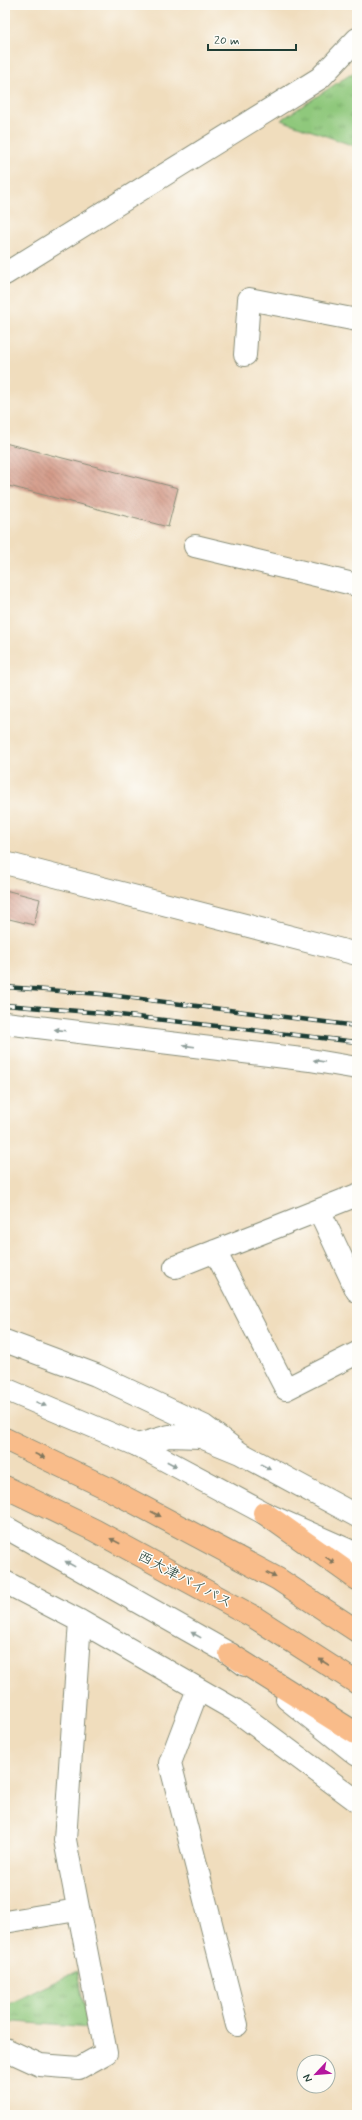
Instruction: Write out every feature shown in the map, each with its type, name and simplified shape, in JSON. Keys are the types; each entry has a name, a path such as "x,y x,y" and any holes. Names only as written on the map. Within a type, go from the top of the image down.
{"highway":[{"path":"5,1439 107,1488 278,1579 357,1631"},
{"name":"西大津バイパス","path":"5,1487 94,1530 254,1617 357,1684"},
{"path":"264,1514 357,1579"},
{"path":"230,1654 357,1734"}],"street":[{"path":"5,274 320,78 357,41"},
{"path":"245,355 249,299 357,320"},
{"path":"194,546 357,585"},
{"path":"5,863 357,954"},
{"path":"5,1023 310,1060 357,1068"},
{"path":"176,1267 357,1196"},
{"path":"319,1210 357,1291"},
{"path":"215,1251 286,1389 357,1353"},
{"path":"5,1340 96,1375 204,1426 240,1453"},
{"path":"5,1389 137,1445 264,1514 357,1554"},
{"path":"137,1445 169,1436 201,1437 240,1453 353,1507"},
{"path":"5,1527 230,1654 357,1755"},
{"path":"5,1582 80,1621 235,1710 357,1800"},
{"path":"5,2049 40,2065 79,2068 106,2052 77,1910 65,1840 80,1621"},
{"path":"198,1689 170,1763 236,2025"},
{"path":"5,1922 77,1910"}],"green space":[{"path":"357,70 357,147 281,120"},
{"path":"77,1971 88,2028 5,2021 5,2006"}],"building":[{"path":"5,443 178,488 168,527 5,485"},
{"path":"5,890 40,899 34,925 5,918"}],"railway":[{"path":"5,987 101,994 357,1026"},
{"path":"5,1005 102,1013 357,1042"}]}
